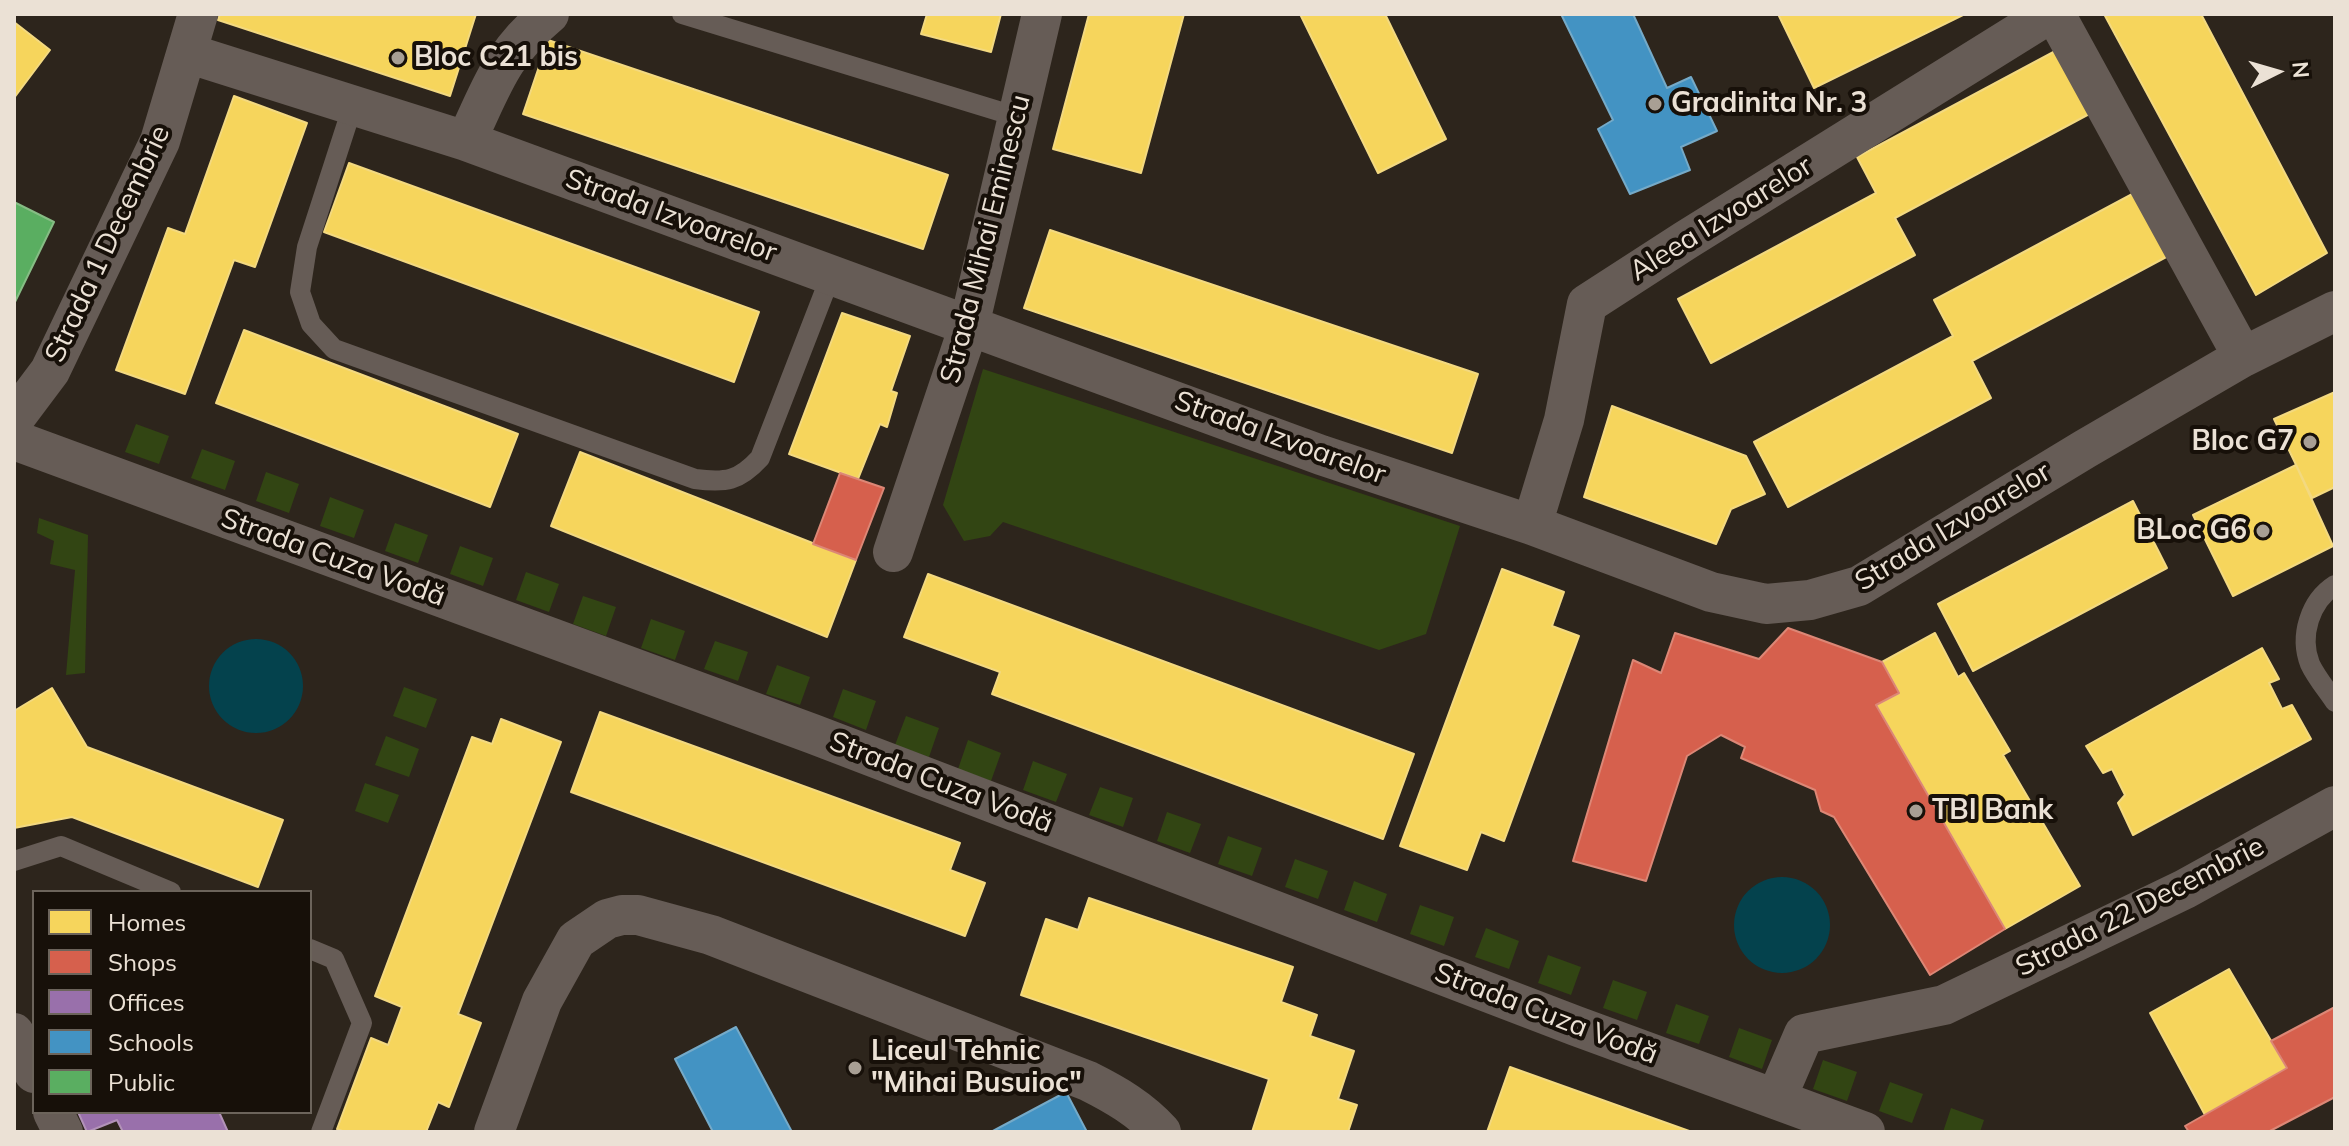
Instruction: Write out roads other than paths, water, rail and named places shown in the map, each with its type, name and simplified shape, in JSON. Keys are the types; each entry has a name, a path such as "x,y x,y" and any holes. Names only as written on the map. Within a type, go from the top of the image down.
{"street":[{"name":"Strada 1 Decembrie","path":"14,419 50,371 160,141 198,14"},
{"path":"466,141 506,58 517,43 548,14"},
{"name":"Strada Mihai Eminescu","path":"893,552 969,326 1042,14"},
{"name":"Aleea Izvoarelor","path":"1532,525 1564,420 1587,304 2052,14 2243,357"},
{"name":"Strada Izvoarelor","path":"187,53 466,141 1321,455 1532,525 1711,592 1766,604 1822,597 1859,586 2243,357 2335,311"},
{"name":"Strada Cuza Vodă","path":"14,440 813,734 1489,993 1865,1132"},
{"name":"Strada 22 Decembrie","path":"1776,1099 1804,1034 1944,1005 2185,889 2335,806"},
{"path":"494,1132 542,1001 576,940 607,919 638,915 711,935 1088,1081 1141,1111 1161,1132"},
{"path":"14,1033 32,1069"},
{"path":"54,1114 63,1132"}],"lane":[{"path":"682,14 1018,117"},
{"path":"353,105 307,247 302,277 300,292 311,324 318,333 334,349 695,479 719,482 745,475 760,458 831,275"},
{"path":"2335,585 2313,606 2307,644 2310,665 2335,702"},
{"path":"14,861 61,846 166,890"},
{"path":"312,950 334,959 362,1023 321,1132"}],"water":[{"path":"247,639 265,639 290,652 300,668 303,686 300,704 290,720 265,733 247,733 222,720 209,695 209,677 222,652"},
{"path":"1782,877 1800,881 1816,891 1826,907 1830,925 1826,943 1816,959 1800,969 1782,973 1764,969 1748,959 1738,943 1734,925 1738,907 1748,891 1764,881"}],"place":[{"name":"Bloc C21 bis","path":"398,58"},
{"name":"Gradinita Nr. 3","path":"1655,104"},
{"name":"Bloc G7","path":"2310,442"},
{"name":"BLoc G6","path":"2263,531"},
{"name":"TBI Bank","path":"1916,811"},
{"name":"Liceul Tehnic \"Mihai Busuioc\"","path":"855,1068"}]}
